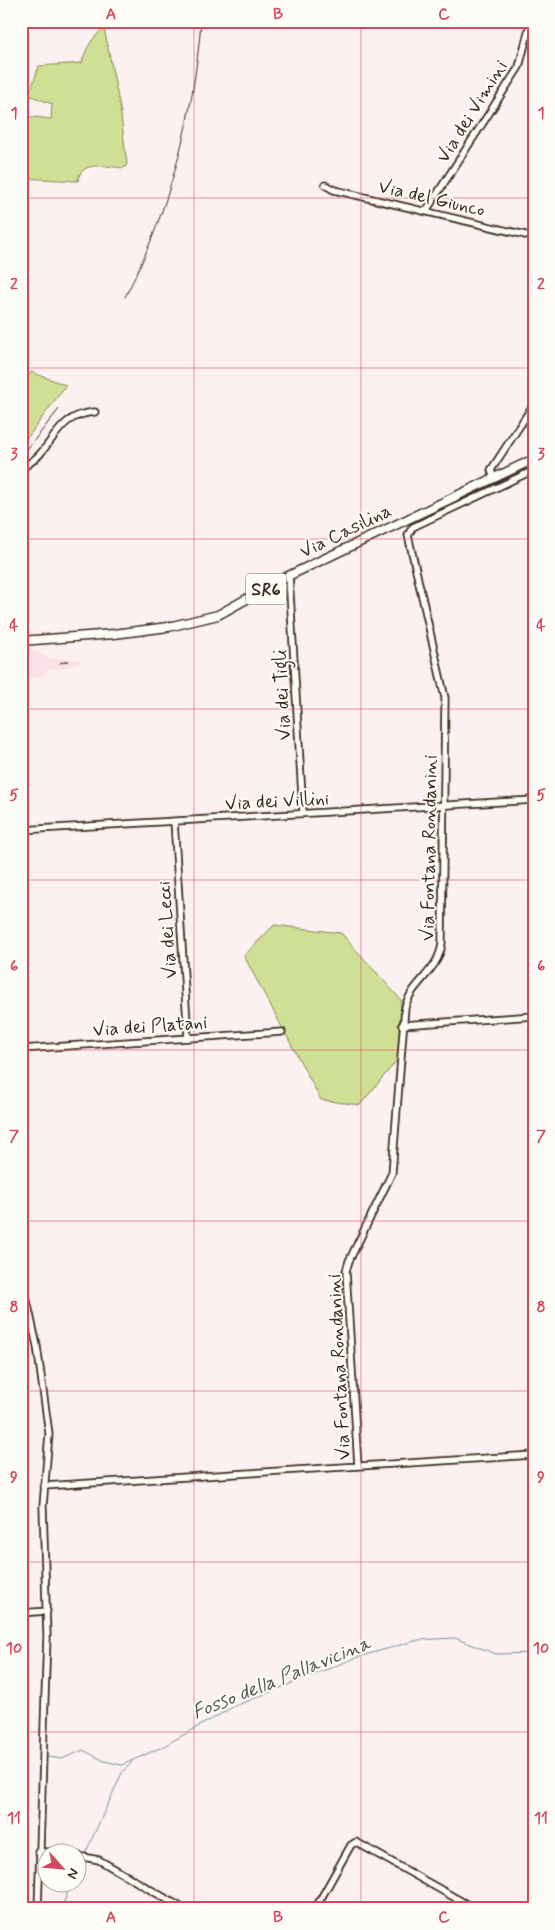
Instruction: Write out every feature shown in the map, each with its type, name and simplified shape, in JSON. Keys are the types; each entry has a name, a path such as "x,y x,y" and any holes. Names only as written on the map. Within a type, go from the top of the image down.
{"main road":[{"name":"Via Casilina","path":"21,641 114,634 168,627 210,618 226,612 289,576 534,459"}],"street":[{"name":"Via dei Vimini","path":"426,211 519,67 531,21"},
{"name":"Via del Giunco","path":"325,185 334,190 534,236"},
{"path":"494,478 491,470 534,404"},
{"path":"21,469 37,457 68,420 95,412"},
{"name":"Via Fontana Rondanini","path":"358,1466 346,1273 349,1261 392,1173 402,1025 407,1001 431,971 441,947 445,805 445,698 408,532 534,470"},
{"name":"Via dei Tigli","path":"289,576 303,813"},
{"name":"Via dei Villini","path":"21,830 534,800"},
{"name":"Via dei Lecci","path":"174,821 188,1038"},
{"path":"402,1025 534,1016"},
{"name":"Via dei Platani","path":"21,1049 282,1032"},
{"path":"21,1232 26,1299 37,1346 48,1421 49,1444 44,1486 47,1611 38,1842"},
{"path":"44,1486 534,1455"},
{"path":"21,1612 47,1611"},
{"path":"315,1909 351,1845 356,1842 475,1909"},
{"path":"88,1858 98,1860 184,1909"},
{"path":"21,1908 38,1908 38,1892"}],"shaded area":[{"path":"21,647 29,647 49,659 80,659 80,663 57,669 48,669 41,677 21,678"}],"green space":[{"path":"104,28 120,108 127,165 124,168 89,167 80,174 78,181 21,178 21,122 24,116 51,119 52,104 29,95 39,66 82,63 90,44"},
{"path":"31,372 66,385 28,437 21,435 21,380 24,381"},
{"path":"274,925 341,933 401,1000 398,1059 360,1105 321,1100 244,956"}],"waterway":[{"name":"Fosso della Pallavicina","path":"48,1757 62,1759 83,1750 104,1761 122,1765 162,1747 235,1706 358,1657 418,1640 455,1638 496,1654 534,1653"},
{"path":"88,1847 122,1773 132,1762"},
{"path":"61,1909 68,1892"}],"railway":[{"path":"125,297 141,265 154,232 167,198 177,163 198,57 201,21"},
{"path":"21,457 59,409"},
{"path":"60,663 68,661"}]}
